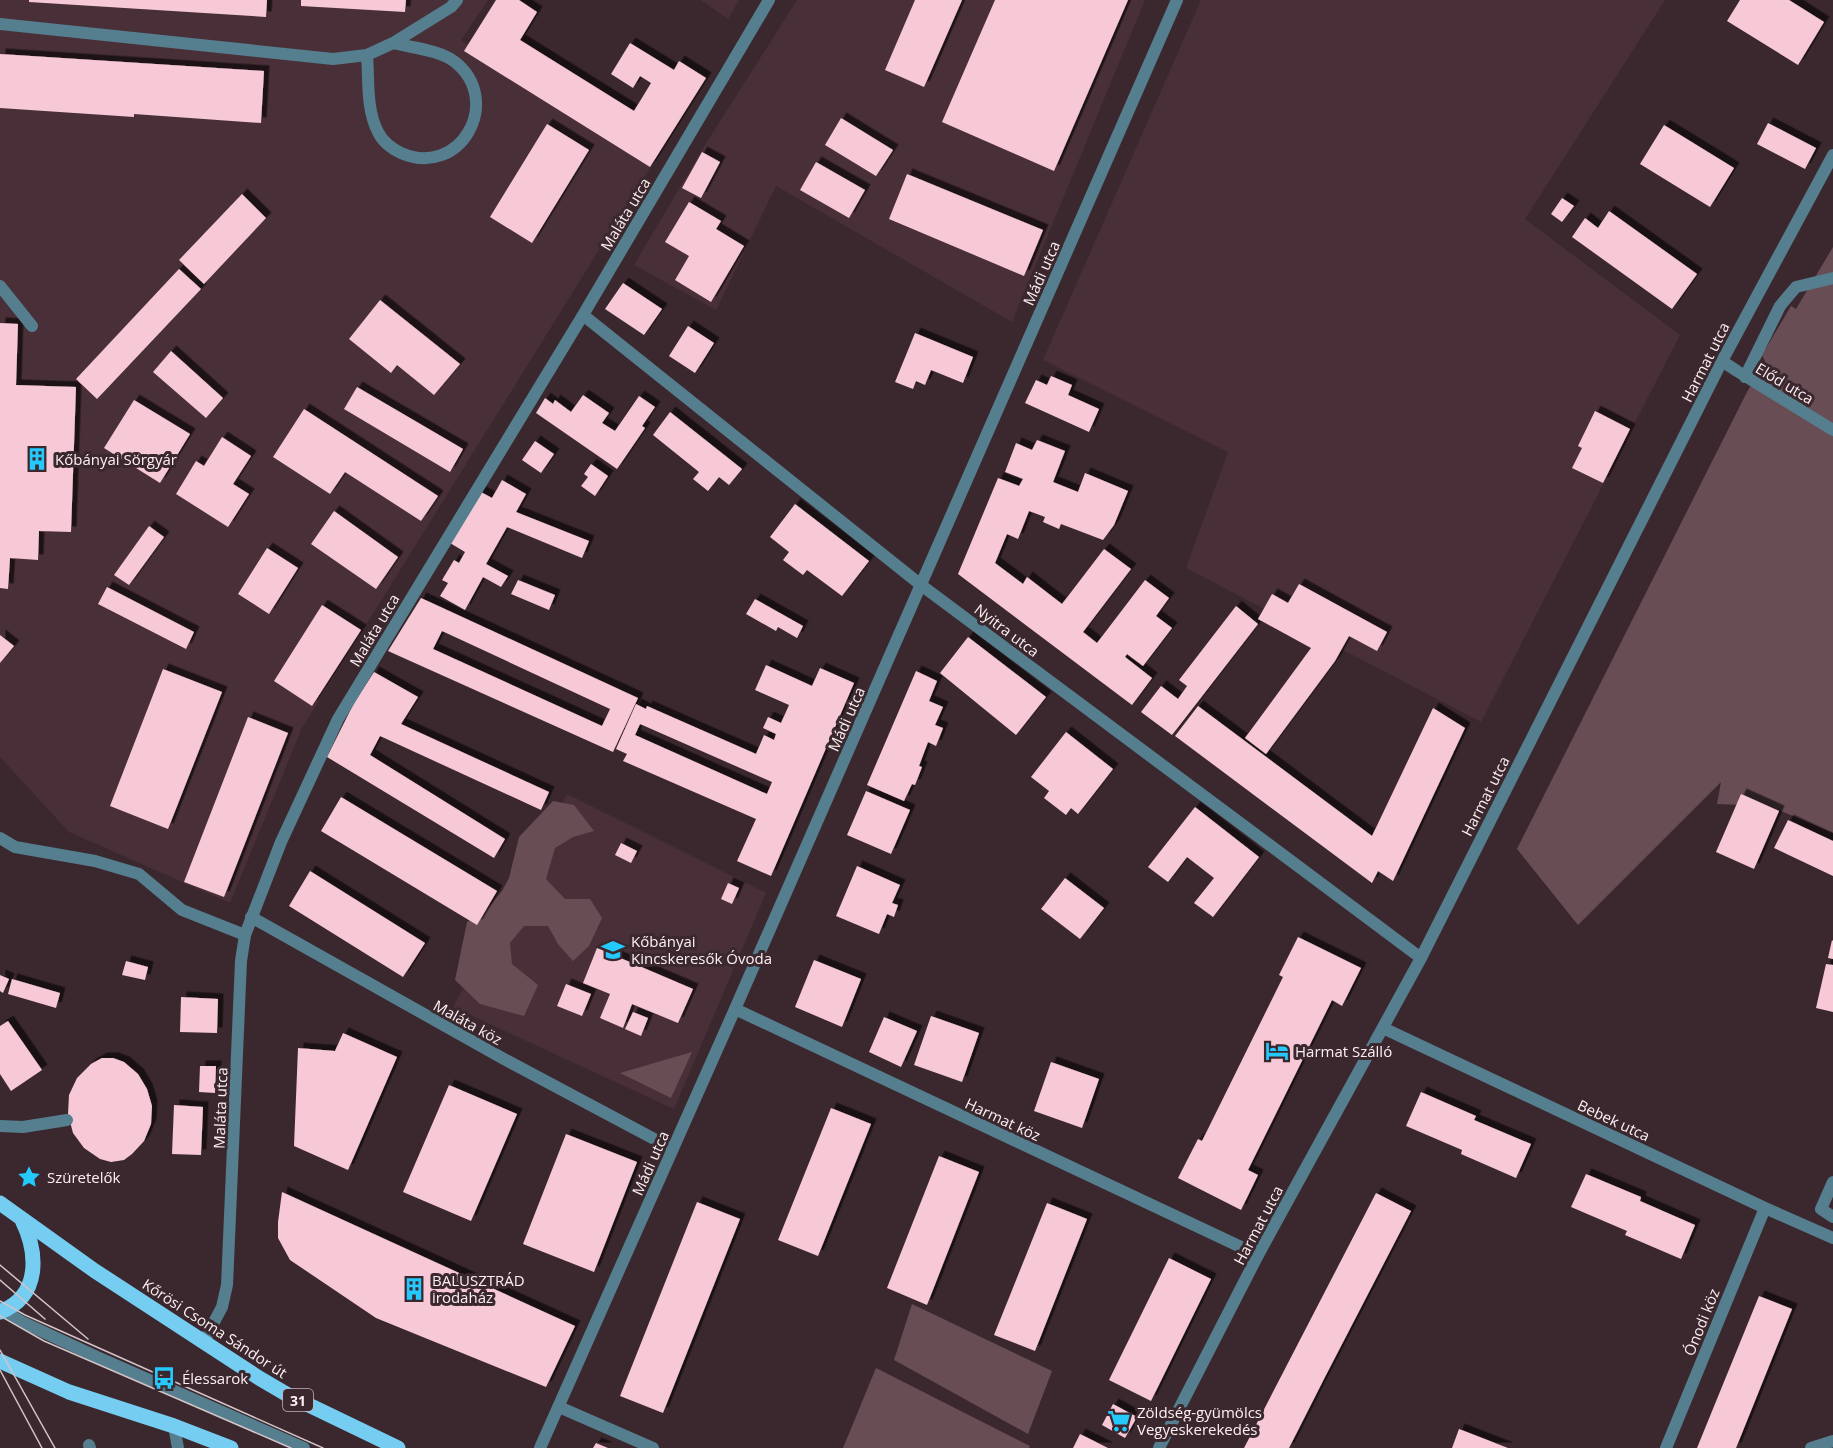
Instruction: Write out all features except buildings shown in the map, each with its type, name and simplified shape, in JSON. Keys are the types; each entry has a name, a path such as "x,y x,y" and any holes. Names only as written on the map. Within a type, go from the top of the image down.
{"main road":[{"name":"31","path":"0,1203 22,1220"},
{"name":"Kőrösi Csoma Sándor út","path":"22,1220 203,1343 288,1395 398,1448"},
{"path":"1,1310 21,1298 32,1278 34,1255 31,1238 22,1220"},
{"path":"0,1361 69,1392 174,1426 231,1448"}],"street":[{"path":"0,24 333,59 367,55 393,43 451,7 457,0"},
{"name":"Maláta utca","path":"203,1343 222,1307 227,1285 241,972 245,935 289,821 338,719 583,315 769,0"},
{"name":"Mádi utca","path":"540,1448 1177,0"},
{"path":"367,55 371,115 379,135 393,149 412,158 433,158 453,150 467,136 476,117 476,96 468,76 454,62 435,53 393,43"},
{"name":"Harmat utca","path":"1159,1448 1258,1255 1421,958 1722,361 1833,155"},
{"path":"1745,377 1780,306 1796,287 1833,278"},
{"path":"0,286 32,326"},
{"name":"Nyitra utca","path":"583,315 921,585 1421,958"},
{"name":"Előd utca","path":"1722,361 1833,430"},
{"path":"0,838 15,847 95,861 139,874 182,910 245,935"},
{"name":"Maláta köz","path":"251,917 504,1059 673,1149"},
{"name":"Harmat köz","path":"735,1009 1258,1255"},
{"name":"Bebek utca","path":"1383,1028 1833,1238"},
{"path":"0,1126 23,1127 67,1120"},
{"path":"1833,1182 1821,1209 1833,1217"},
{"name":"Ónodi köz","path":"1666,1448 1765,1208"},
{"path":"1,1310 97,1357 304,1448"},
{"path":"559,1407 653,1448"},
{"path":"174,1426 178,1448"},
{"path":"1811,1448 1833,1441"}],"shaded area":[{"path":"0,0 488,0 461,40 653,163 302,728 230,903 69,832 0,757"},
{"path":"701,0 739,0 728,19"},
{"path":"797,0 1145,0 1012,322 776,186 716,310 634,265 705,145"},
{"path":"1201,0 1665,0 1525,219 1680,335 1481,722 1186,568 1228,452 1043,360"},
{"path":"1833,247 1833,833 1769,806 1717,804 1721,782 1578,925 1517,849 1747,392 1765,361 1762,355 1791,306 1796,309"},
{"name":"Kőbányai Kincskeresők Óvoda","path":"567,794 766,893 674,1109 453,1007"},
{"path":"553,801 574,805 594,831 573,837 555,848 546,879 565,899 590,899 602,918 589,946 573,961 558,944 548,926 524,926 510,943 512,964 538,985 524,1016 480,1004 455,980 467,922 485,912 502,891 509,878 519,837"},
{"path":"692,1052 671,1098 620,1073"},
{"path":"912,1304 1052,1371 1028,1434 894,1360"},
{"path":"876,1368 1030,1446 1029,1448 843,1448"}],"tram line":[{"path":"0,1265 88,1339"},
{"path":"0,1280 45,1319"},
{"path":"0,1301 25,1315 323,1448"},
{"path":"0,1316 44,1341 291,1448"},
{"path":"0,1350 55,1448"},
{"path":"0,1370 42,1448"}],"place":[{"name":"Kőbányai Sörgyár","path":"37,459"},
{"name":"Kőbányai Kincskeresők Óvoda","path":"613,950"},
{"name":"Harmat Szálló","path":"1277,1051"},
{"name":"Szüretelők","path":"29,1177"},
{"name":"BALUSZTRÁD irodaház","path":"414,1289"},
{"name":"Élessarok","path":"164,1378"},
{"name":"Zöldség-gyümölcs Vegyeskerekedés","path":"1119,1421"}]}
